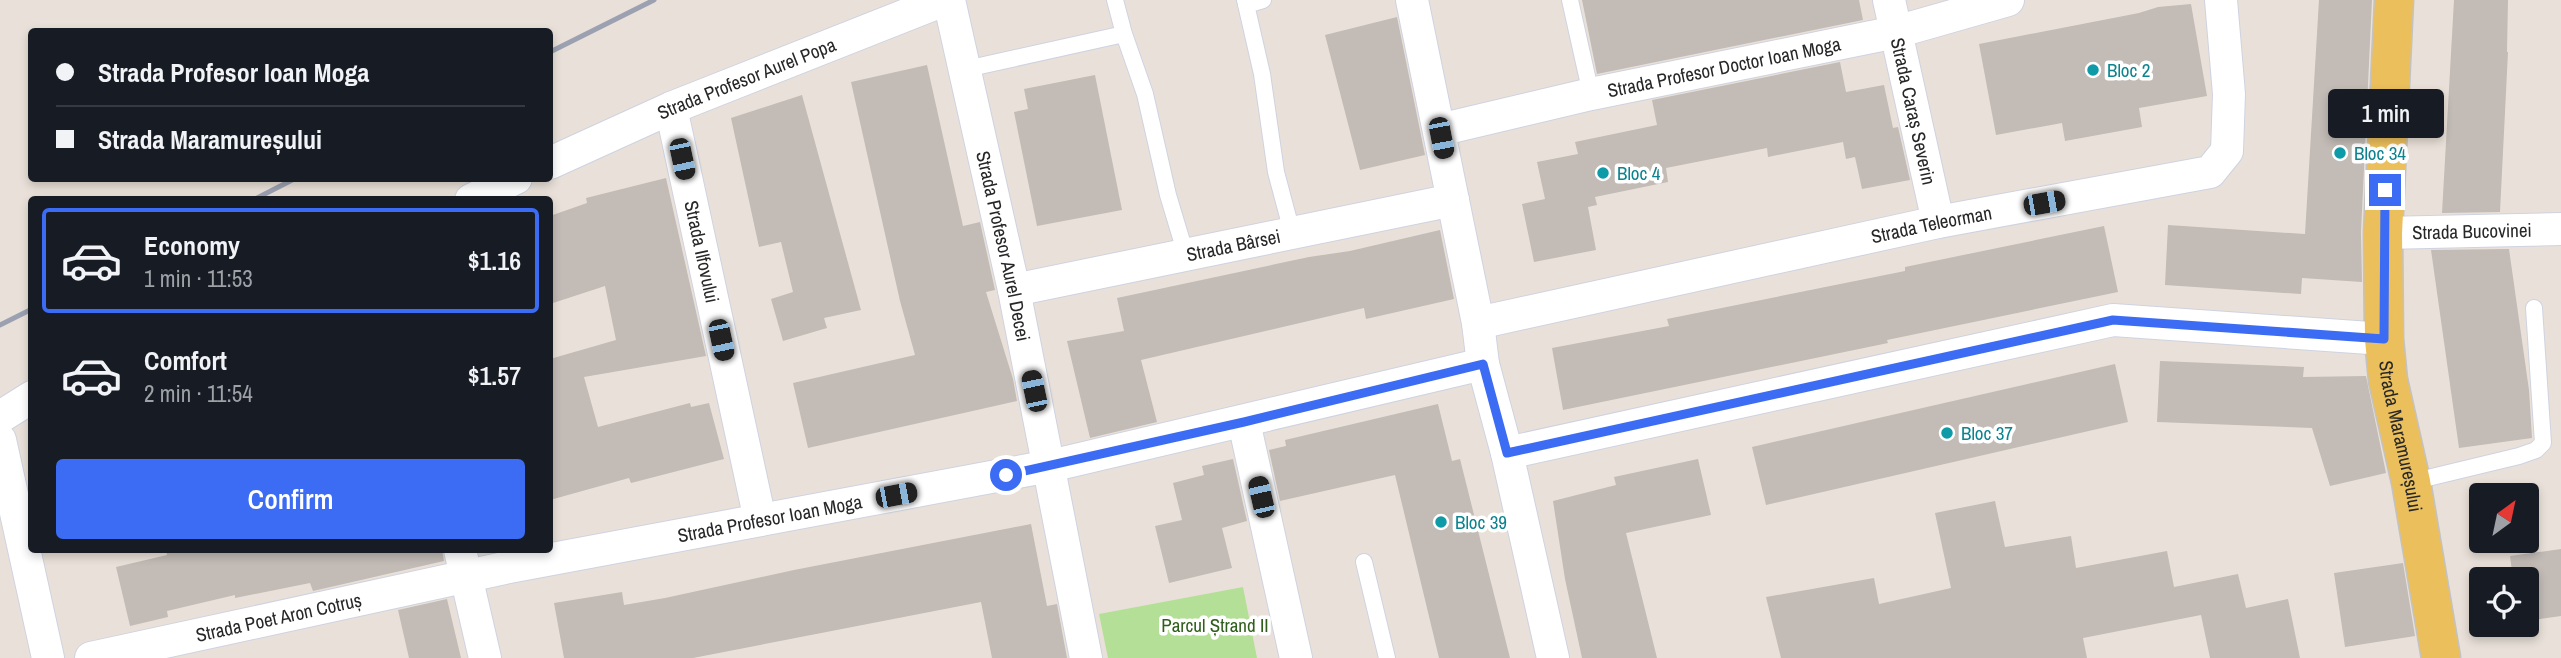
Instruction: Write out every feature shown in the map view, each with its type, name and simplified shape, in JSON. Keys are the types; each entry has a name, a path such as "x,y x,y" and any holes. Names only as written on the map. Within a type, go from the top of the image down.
{"main road":[{"name":"Strada Maramureșului","path":"2395,0 2383,233 2384,339 2388,380 2410,482 2441,658"}],"street":[{"name":"Strada Profesor Aurel Decei","path":"947,0 966,69 1014,290 1086,658"},
{"name":"Strada Profesor Aurel Popa","path":"553,162 671,107 947,0"},
{"path":"1412,0 1478,323 1483,364 1507,453 1553,658"},
{"name":"Strada Caraș Severin","path":"1889,0 1938,222"},
{"name":"Strada Profesor Doctor Ioan Moga","path":"1439,130 1591,94 1896,32 2008,0"},
{"name":"Strada Teleorman","path":"1478,323 1938,222 2210,172 2227,151 2229,94 2221,0"},
{"name":"Strada Ilfovului","path":"671,107 760,520"},
{"path":"479,196 508,182"},
{"name":"Strada Bârsei","path":"1014,290 1453,200"},
{"name":"Strada Bucovinei","path":"2383,233 2561,229"},
{"path":"1507,453 2113,320 2384,339"},
{"name":"Strada Profesor Ioan Moga","path":"553,551 760,520 1050,466 1483,364"},
{"path":"0,417 28,400"},
{"path":"1244,422 1296,658"},
{"path":"0,440 48,658"},
{"name":"Strada Profesor Ioan Moga","path":"463,563 540,553"},
{"path":"463,563 485,658"},
{"name":"Strada Poet Aron Cotruș","path":"91,658 463,563"}],"lane":[{"path":"1115,0 1124,34 1146,94 1168,195 1186,255"},
{"path":"1263,0 1245,2 1262,74 1276,172 1292,232"},
{"path":"1570,0 1591,94"},
{"path":"966,69 1124,34"},
{"path":"2410,482 2519,456 2536,450 2543,443 2534,308"},
{"path":"1364,562 1387,658"}],"green space":[{"name":"Parcul Ștrand II","path":"1243,587 1257,658 1108,658 1099,614"}],"building":[{"path":"1582,0 1859,0 1863,20 1597,74"},
{"name":"Bloc 34","path":"2319,0 2372,0 2361,232 2362,282 2302,278 2301,294 2165,285 2168,225 2305,234"},
{"path":"2454,0 2508,0 2500,212 2442,213"},
{"name":"Bloc 2","path":"2191,4 2207,96 2139,108 2142,127 2065,141 2062,123 1996,135 1979,44 2158,7"},
{"path":"1397,17 1425,155 1360,170 1325,35"},
{"name":"Bloc 4","path":"1840,62 1846,92 1884,85 1893,128 1898,127 1910,180 1862,189 1855,157 1846,159 1843,142 1768,157 1767,148 1666,168 1668,182 1595,197 1597,205 1588,207 1596,250 1534,262 1522,204 1545,199 1537,162 1578,154 1575,142 1657,125 1652,100"},
{"path":"927,65 963,226 980,222 995,290 986,292 1013,379 1017,401 808,448 793,383 915,355 900,301 851,82"},
{"path":"1095,75 1122,210 1037,226 1014,112 1028,109 1024,89"},
{"path":"802,95 861,310 824,318 827,328 783,341 771,299 793,292 781,242 759,247 731,118"},
{"path":"666,178 706,356 584,377 598,427 690,403 691,407 709,403 724,459 631,483 629,478 553,499 553,358 616,340 605,286 553,303 553,215 587,203 586,198"},
{"path":"2104,226 2118,292 1563,410 1552,348 1669,326 1667,319 1905,271 1905,267"},
{"path":"1440,230 1454,299 1366,319 1364,308 1141,360 1157,422 1090,438 1067,341 1124,331 1117,298"},
{"path":"2509,249 2529,390 2532,438 2459,448 2431,250"},
{"path":"2160,361 2304,367 2303,377 2366,376 2386,473 2330,486 2312,428 2157,422"},
{"name":"Bloc 37","path":"2115,364 2128,422 1766,505 1752,447"},
{"name":"Bloc 39","path":"1438,404 1452,461 1460,459 1510,658 1439,658 1395,475 1280,501 1269,450 1286,446 1285,440"},
{"path":"1233,459 1247,521 1222,528 1232,568 1169,583 1155,526 1182,520 1173,483 1204,475 1202,466"},
{"path":"1698,459 1711,515 1626,533 1657,658 1582,658 1565,579 1553,501 1616,485 1614,477"},
{"path":"1995,501 2005,547 2071,536 2076,568 2167,551 2174,587 2238,574 2246,608 2288,599 2300,658 2210,658 2201,615 2083,638 2087,658 1781,658 1766,597 1874,578 1879,604 1951,588 1935,513"},
{"path":"1031,524 1047,606 1057,604 1067,658 992,658 981,602 693,658 564,658 554,603 622,592 624,605"},
{"path":"2561,549 2561,616 2539,619 2539,567 2511,567 2510,556"},
{"path":"443,553 444,561 313,591 310,583 235,598 235,595 167,611 168,617 130,626 116,567 167,555"},
{"path":"2403,563 2415,636 2345,647 2334,573"},
{"path":"447,599 461,658 409,658 398,610"}],"railway":[{"path":"553,50 654,0"},
{"path":"261,196 288,182"},
{"path":"0,325 28,311"}],"place":[{"name":"Bloc 2","path":"2093,70"},
{"name":"Bloc 34","path":"2340,153"},
{"name":"Bloc 4","path":"1603,173"},
{"name":"Bloc 37","path":"1947,433"},
{"name":"Bloc 39","path":"1441,522"}],"route":[{"path":"1006,475 1244,422 1483,364 1507,453 2113,320 2384,339 2385,190"}]}
